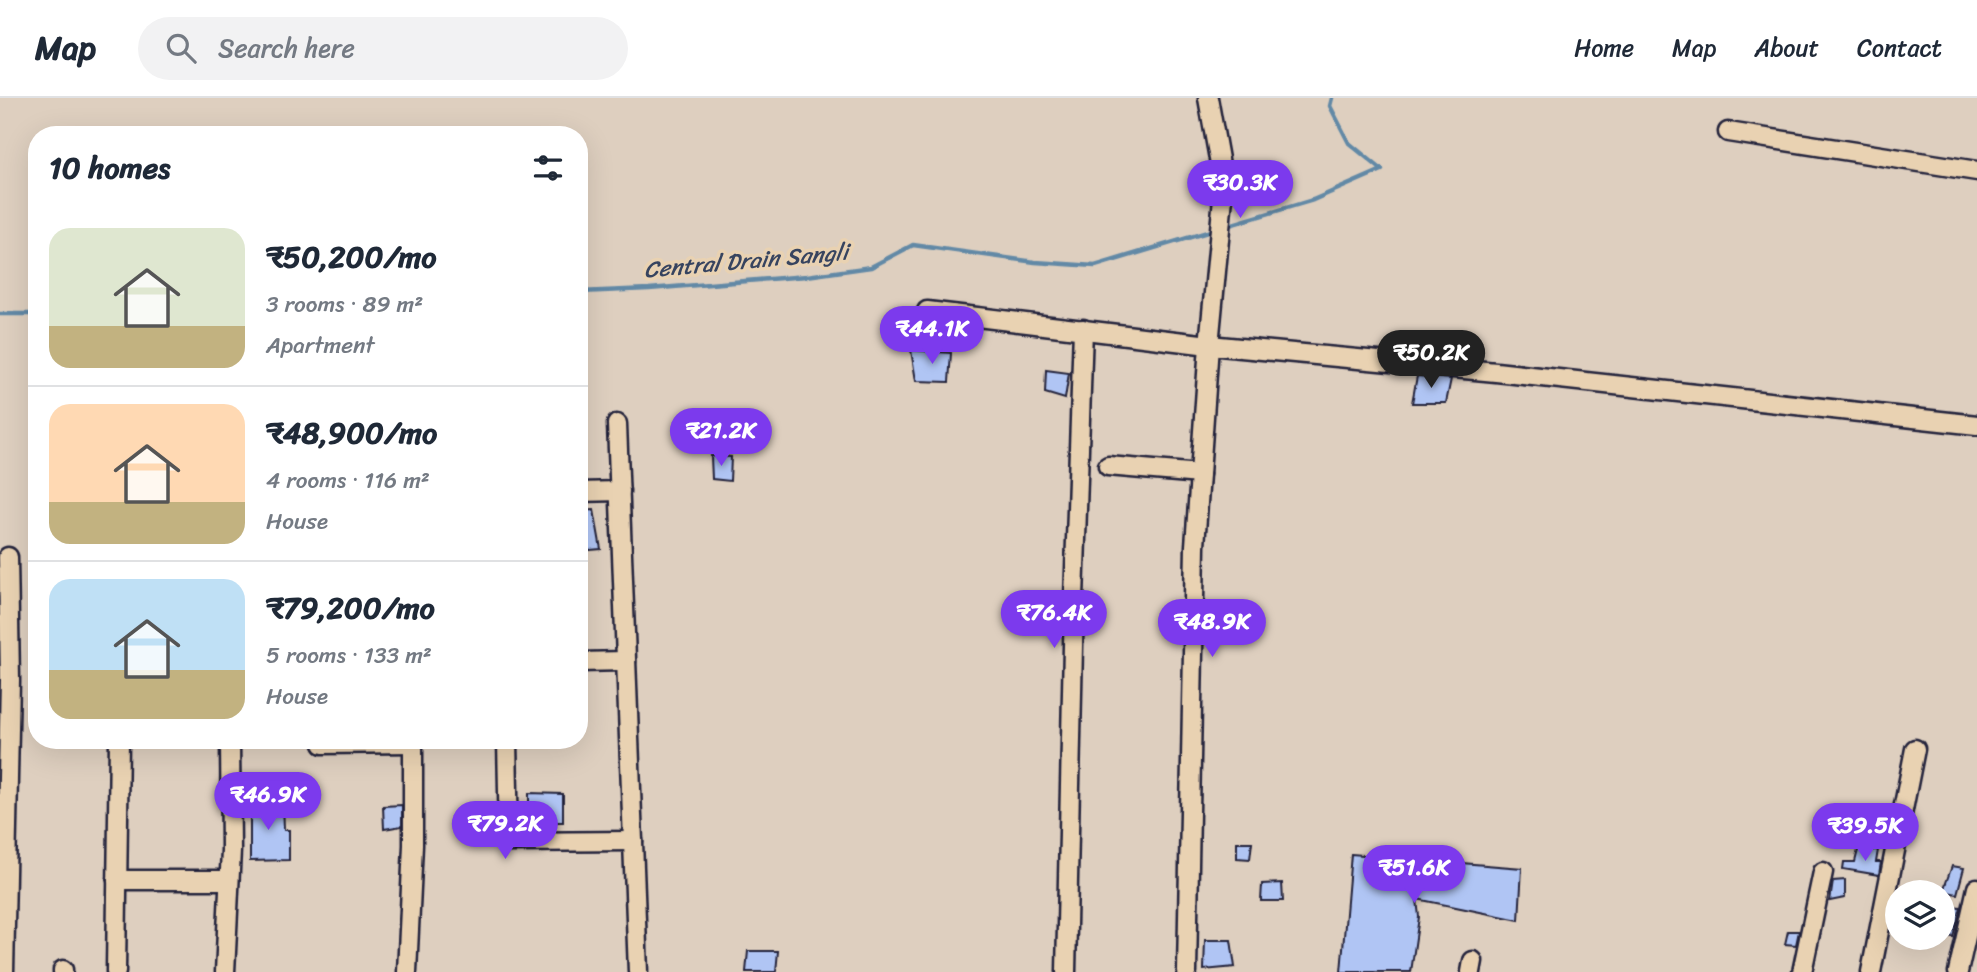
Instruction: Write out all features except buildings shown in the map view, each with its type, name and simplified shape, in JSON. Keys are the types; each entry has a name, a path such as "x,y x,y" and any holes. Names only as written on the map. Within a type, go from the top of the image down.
{"street":[{"path":"1187,972 1195,560 1209,345 1224,187 1208,98"},
{"path":"1728,132 1977,172"},
{"path":"927,311 1209,345 1496,372 1977,425"},
{"path":"1066,972 1083,329"},
{"path":"617,424 638,972"},
{"path":"1108,466 1200,474"},
{"path":"588,492 620,491"},
{"path":"4,972 4,760 10,680 8,557"},
{"path":"588,662 626,661"},
{"path":"116,972 119,749"},
{"path":"225,972 230,749"},
{"path":"407,972 413,845 413,749"},
{"path":"507,749 509,842 633,841"},
{"path":"1871,972 1914,749"},
{"path":"1802,972 1823,872"},
{"path":"117,880 229,880"},
{"path":"1958,972 1972,935 1977,888"}],"waterway":[{"name":"Central Drain Sangli","path":"1226,226 1313,200 1382,170 1349,143 1330,106 1332,98"},
{"name":"Central Drain Sangli","path":"588,292 807,276 871,267 913,245 1035,262 1095,266 1214,230"},
{"name":"Central Drain Sangli","path":"0,314 28,314"}]}
